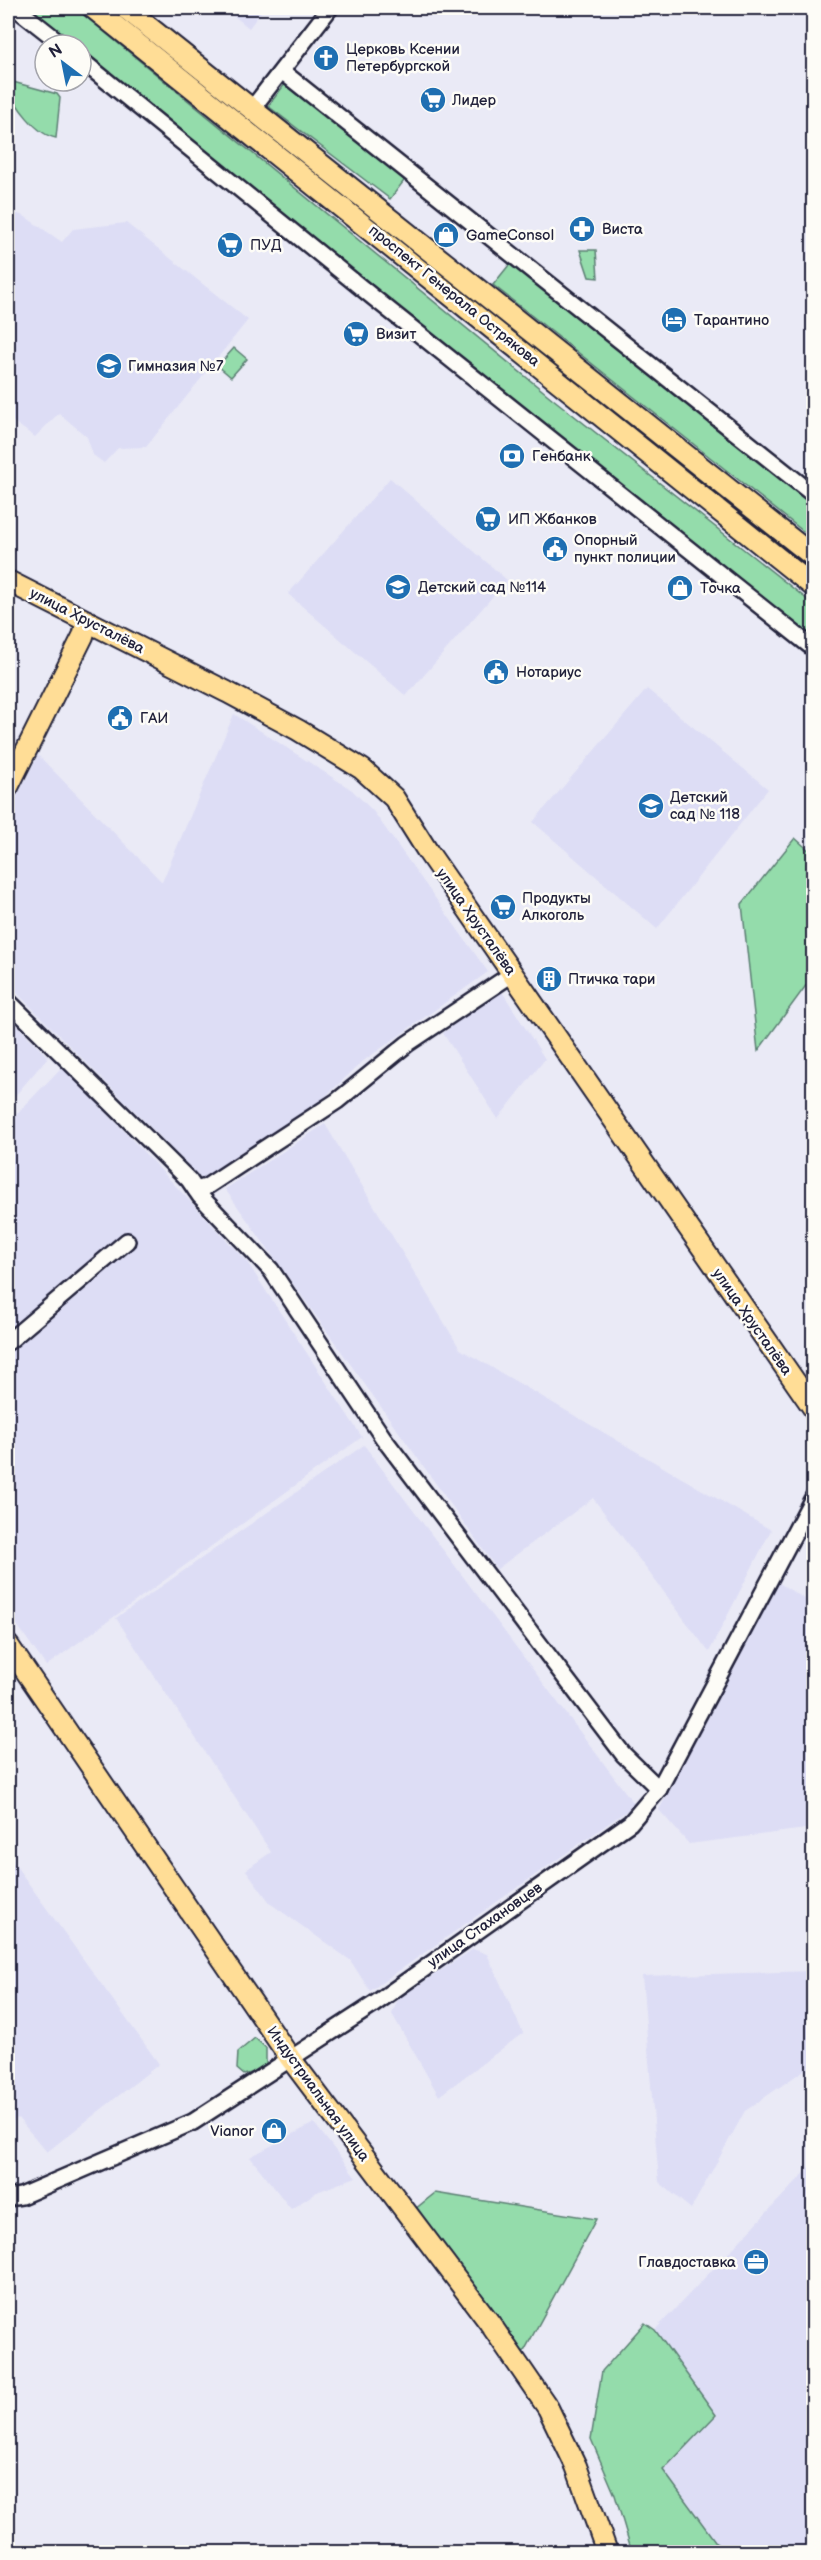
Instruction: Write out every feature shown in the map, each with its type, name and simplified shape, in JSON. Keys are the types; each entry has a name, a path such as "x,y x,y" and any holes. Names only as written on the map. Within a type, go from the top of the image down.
{"main road":[{"name":"проспект Генерала Острякова","path":"93,8 813,587"},
{"name":"проспект Генерала Острякова","path":"125,8 813,557"},
{"name":"улица Хрусталёва","path":"8,581 298,730 362,769 394,798 512,974 813,1409"},
{"path":"8,787 84,636 87,621"},
{"name":"Индустриальная улица","path":"8,1645 290,2058 489,2322 548,2408 576,2466 607,2553"}],"street":[{"path":"16,8 48,33"},
{"path":"251,110 283,72 330,8"},
{"path":"93,70 813,649"},
{"path":"283,72 813,495"},
{"path":"196,1190 206,1187 337,1101 407,1044 512,974"},
{"path":"8,1000 189,1180 271,1270 384,1439 623,1754 659,1789"},
{"path":"8,1342 127,1241"},
{"name":"улица Стахановцев","path":"8,2198 21,2196 193,2122 374,2005 630,1823 659,1789 813,1496"}],"shaded area":[{"path":"224,8 264,8 249,28"},
{"name":"Гимназия №7","path":"8,211 24,216 62,242 73,229 126,223 248,320 146,447 118,448 104,463 93,455 87,437 59,413 35,437 8,418"},
{"name":"Детский сад №114","path":"390,478 507,580 406,696 288,594"},
{"name":"Детский сад № 118","path":"647,689 768,789 657,929 533,822"},
{"path":"234,714 352,790 373,811 488,972 362,1062 314,1107 206,1183 8,984 8,814 38,755 162,882"},
{"path":"501,990 545,1059 498,1119 443,1033"},
{"path":"8,1016 48,1057 8,1104"},
{"path":"63,1066 247,1262 362,1437 46,1666 8,1612 8,1123"},
{"path":"325,1124 460,1349 771,1530 709,1652 593,1498 497,1569 225,1189"},
{"path":"364,1445 635,1805 370,1991 350,1960 271,1904 246,1870 271,1852 116,1618"},
{"path":"774,1580 813,1604 813,1828 689,1844 659,1810"},
{"path":"8,1855 159,2064 47,2152 18,2118 8,2124"},
{"path":"473,1949 487,1954 523,2033 439,2096 392,2014 398,1999"},
{"path":"813,1971 813,2064 745,2111 691,2209 659,2182 642,1976"},
{"path":"314,2123 356,2177 317,2192 291,2209 250,2157"},
{"path":"813,2164 813,2552 723,2552 663,2470 716,2415 655,2330"}],"green space":[{"path":"29,8 75,8 553,399 813,604 813,642 185,138 93,61 93,33 59,33"},
{"path":"13,82 33,87 33,93 57,94 60,98 56,138 41,131 27,118 9,87"},
{"path":"285,84 407,177 390,199 268,106"},
{"path":"580,250 596,250 598,278 589,277"},
{"path":"513,260 813,503 813,539 493,285"},
{"path":"234,348 247,359 231,377 218,366"},
{"path":"795,838 813,854 813,976 758,1051 742,904"},
{"path":"255,2038 266,2048 266,2064 261,2070 244,2075 237,2069 238,2052"},
{"path":"435,2193 596,2219 522,2355 414,2210"},
{"path":"645,2323 655,2330 716,2415 663,2470 723,2552 632,2552 615,2495 591,2439 602,2371"}],"place":[{"name":"Церковь Ксении Петербургской","path":"326,58"},
{"name":"Лидер","path":"433,100"},
{"name":"Виста","path":"582,229"},
{"name":"GameConsol","path":"446,235"},
{"name":"ПУД","path":"230,245"},
{"name":"Тарантино","path":"674,320"},
{"name":"Визит","path":"356,334"},
{"name":"Гимназия №7","path":"109,366"},
{"name":"Генбанк","path":"512,456"},
{"name":"ИП Жбанков","path":"488,519"},
{"name":"Опорный пункт полиции","path":"555,549"},
{"name":"Детский сад №114","path":"398,587"},
{"name":"Точка","path":"680,588"},
{"name":"Нотариус","path":"496,672"},
{"name":"ГАИ","path":"120,718"},
{"name":"Детский сад № 118","path":"651,806"},
{"name":"Продукты Алкоголь","path":"503,907"},
{"name":"Птичка тари","path":"549,979"},
{"name":"Vianor","path":"274,2131"},
{"name":"Главдоставка","path":"756,2262"}]}
